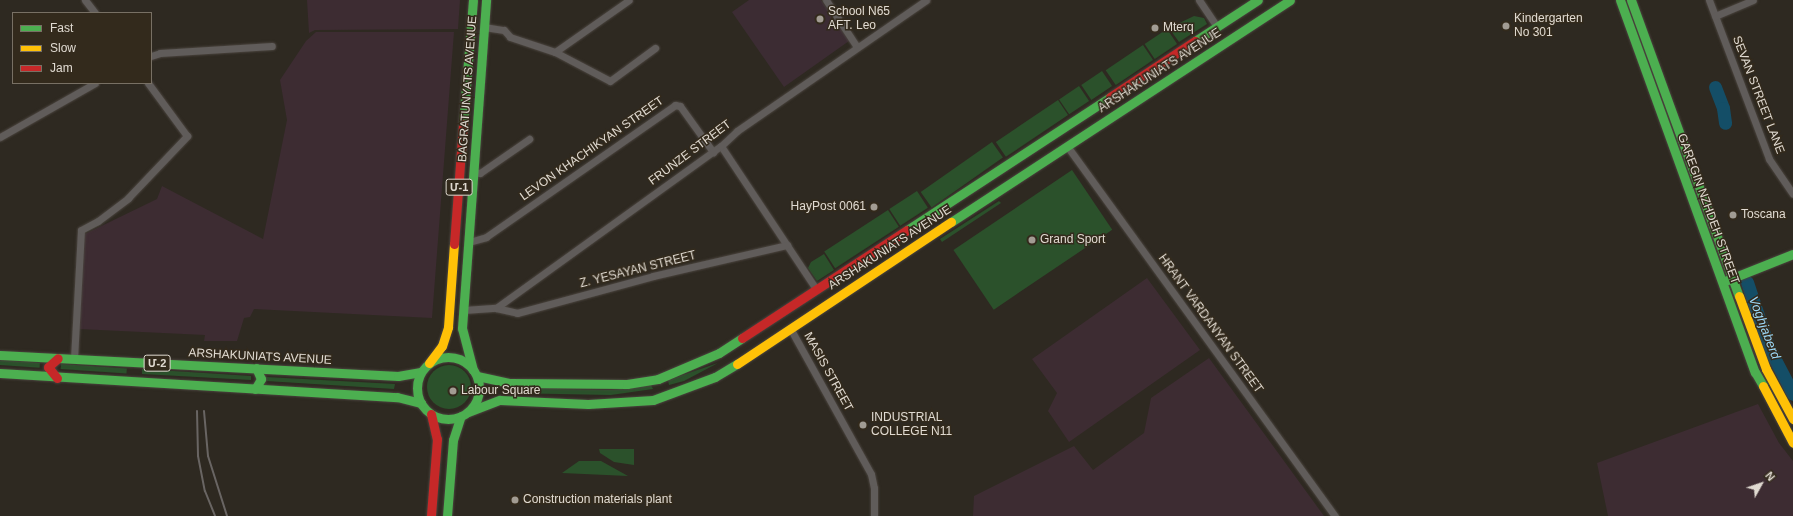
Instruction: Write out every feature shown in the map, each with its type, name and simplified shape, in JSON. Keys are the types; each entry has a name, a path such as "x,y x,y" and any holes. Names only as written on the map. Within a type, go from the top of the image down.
{"main road":[{"name":"BAGRATUNYATS AVENUE","path":"429,363 442,346 448,327 473,0"},
{"name":"BAGRATUNYATS AVENUE","path":"475,373 462,328 486,0"},
{"name":"ARSHAKUNIATS AVENUE","path":"475,373 511,383 595,385 627,384 658,379 719,353 1258,0"},
{"name":"ARSHAKUNIATS AVENUE","path":"464,414 480,406 500,400 588,404 633,403 662,398 726,371 1290,0"},
{"name":"GAREGIN NZHDEH STREET","path":"1620,0 1722,282 1764,392 1793,443"},
{"name":"GAREGIN NZHDEH STREET","path":"1631,0 1731,278 1766,368 1793,419"},
{"path":"1057,131 1067,146"},
{"path":"1722,282 1793,254"},
{"path":"781,312 790,328"},
{"name":"ARSHAKUNIATS AVENUE","path":"0,355 398,376 422,372"},
{"path":"57,378 48,367 52,361 58,358"},
{"path":"431,516 437,439 431,414 421,403 417,387 422,372 429,363 438,359 452,358 466,363 475,373 479,384 477,399 464,414 452,440 447,516"},
{"path":"255,389 261,379 256,368"},
{"name":"Մ-2","path":"0,373 57,378 398,397 421,403"},
{"path":"658,379 666,389 662,398"},
{"path":"431,414 446,419 464,414"}],"street":[{"path":"85,0 94,12"},
{"path":"555,52 629,0"},
{"path":"826,0 857,47"},
{"name":"FRUNZE STREET","path":"496,308 713,152 737,131 926,0"},
{"path":"1199,0 1217,27"},
{"name":"SEVAN STREET LANE","path":"1709,0 1769,159 1793,194"},
{"path":"1715,16 1753,0"},
{"path":"484,28 504,30 510,37 555,52 610,81 655,48"},
{"path":"152,56 160,53 272,46"},
{"path":"0,137 93,84"},
{"path":"74,359 80,230 98,221 128,198 187,136 149,84"},
{"name":"LEVON KHACHIKYAN STREET","path":"468,242 486,237 675,105 680,106 713,152"},
{"path":"474,172 480,173 529,139"},
{"path":"721,146 816,289"},
{"name":"HRANT VARDANYAN STREET","path":"1067,146 1335,516"},
{"name":"Z. YESAYAN STREET","path":"496,308 517,313 654,276 787,245"},
{"path":"464,310 496,308"},
{"name":"MASIS STREET","path":"790,328 871,474 874,488 874,516"}],"shaded area":[{"path":"307,0 460,0 458,29 315,30 309,33"},
{"path":"749,0 821,0 849,41 784,87 732,12"},
{"path":"316,32 454,32 432,318 254,309 250,317 244,318 237,341 204,341 205,335 79,329 85,234 157,199 162,186 263,239 287,120 280,80 306,41"},
{"path":"1147,278 1200,350 1069,442 1048,411 1057,393 1032,359"},
{"path":"1209,358 1324,516 973,516 974,496 1074,446 1093,470 1144,433 1151,398"},
{"path":"1758,404 1779,443 1793,461 1793,516 1608,516 1597,463"}],"green space":[{"path":"1194,16 1204,18 1207,24 1179,42 1169,28"},
{"path":"1167,29 1177,44 1155,59 1145,44"},
{"path":"1143,45 1153,60 1116,85 1106,70"},
{"path":"1102,71 1112,86 1091,100 1081,85"},
{"path":"1079,86 1089,101 1069,114 1059,99"},
{"path":"1058,100 1068,115 1006,157 996,142"},
{"path":"992,142 1003,158 932,207 921,192"},
{"name":"Grand Sport","path":"1072,170 1112,230 994,310 953,250"},
{"path":"917,191 928,208 900,226 889,209"},
{"path":"999,201 1001,203 942,242 940,239"},
{"path":"888,210 899,227 835,268 824,251"},
{"path":"824,254 834,270 817,281 808,268 811,262"},
{"path":"0,360 40,363 40,368 0,365"},
{"path":"718,363 684,381 669,385 668,380"},
{"path":"61,364 127,369 126,374 61,369"},
{"path":"445,365 453,365 465,371 471,383 471,391 465,403 453,409 445,409 433,403 427,391 427,383 433,371"},
{"path":"142,369 251,376 251,380 142,374"},
{"path":"266,377 395,384 394,389 266,381"},
{"path":"651,385 653,389 611,395 503,393 503,388 611,390"},
{"path":"599,449 634,449 634,465 614,462 600,453"},
{"path":"579,461 601,461 628,476 562,473"}],"waterway":[{"name":"Voghjaberd","path":"1715,87 1723,108 1725,123"},
{"name":"Voghjaberd","path":"1747,282 1768,346 1793,394"}],"railway":[{"path":"197,411 198,456 205,491 215,516"},
{"path":"204,411 208,456 227,516"}],"traffic: fast":[{"path":"463,124 473,0"},
{"path":"473,370 462,328 486,0"},
{"path":"1195,41 1258,0"},
{"path":"951,222 1290,0"},
{"path":"1620,0 1755,372 1763,386"},
{"path":"1631,0 1739,296"},
{"path":"907,230 1110,97"},
{"path":"1725,281 1793,254"},
{"path":"477,376 511,383 627,384 658,379 719,353 742,338"},
{"path":"0,355 398,376 421,372"},
{"path":"448,357 465,362 470,366 474,371 479,388 474,405 470,410 465,414 448,419 431,414 426,410 422,405 417,388 422,371 426,366 431,362 448,357"},
{"path":"468,412 500,400 588,404 653,400 715,377 737,364"},
{"path":"255,389 261,379 256,368"},
{"path":"0,373 397,397 421,403"},
{"path":"447,516 453,440 461,416"}],"traffic: slow":[{"path":"737,364 951,222"},
{"path":"429,363 442,346 448,327 454,244"},
{"path":"1739,296 1766,369 1793,419"},
{"path":"1763,386 1793,443"}],"traffic: jam":[{"path":"1110,97 1195,41"},
{"path":"454,244 463,124"},
{"path":"742,338 907,230"},
{"path":"57,378 48,367 58,358"},
{"path":"431,414 437,439 431,516"}],"place":[{"name":"School N65 AFT. Leo","path":"820,19"},
{"name":"Kindergarten No 301","path":"1506,26"},
{"name":"Mterq","path":"1155,28"},
{"name":"HayPost 0061","path":"874,207"},
{"name":"Tosсana","path":"1733,215"},
{"name":"Grand Sport","path":"1032,240"},
{"name":"Labour Square","path":"453,391"},
{"name":"INDUSTRIAL COLLEGE N11","path":"863,425"},
{"name":"Construction materials plant","path":"515,500"}]}
